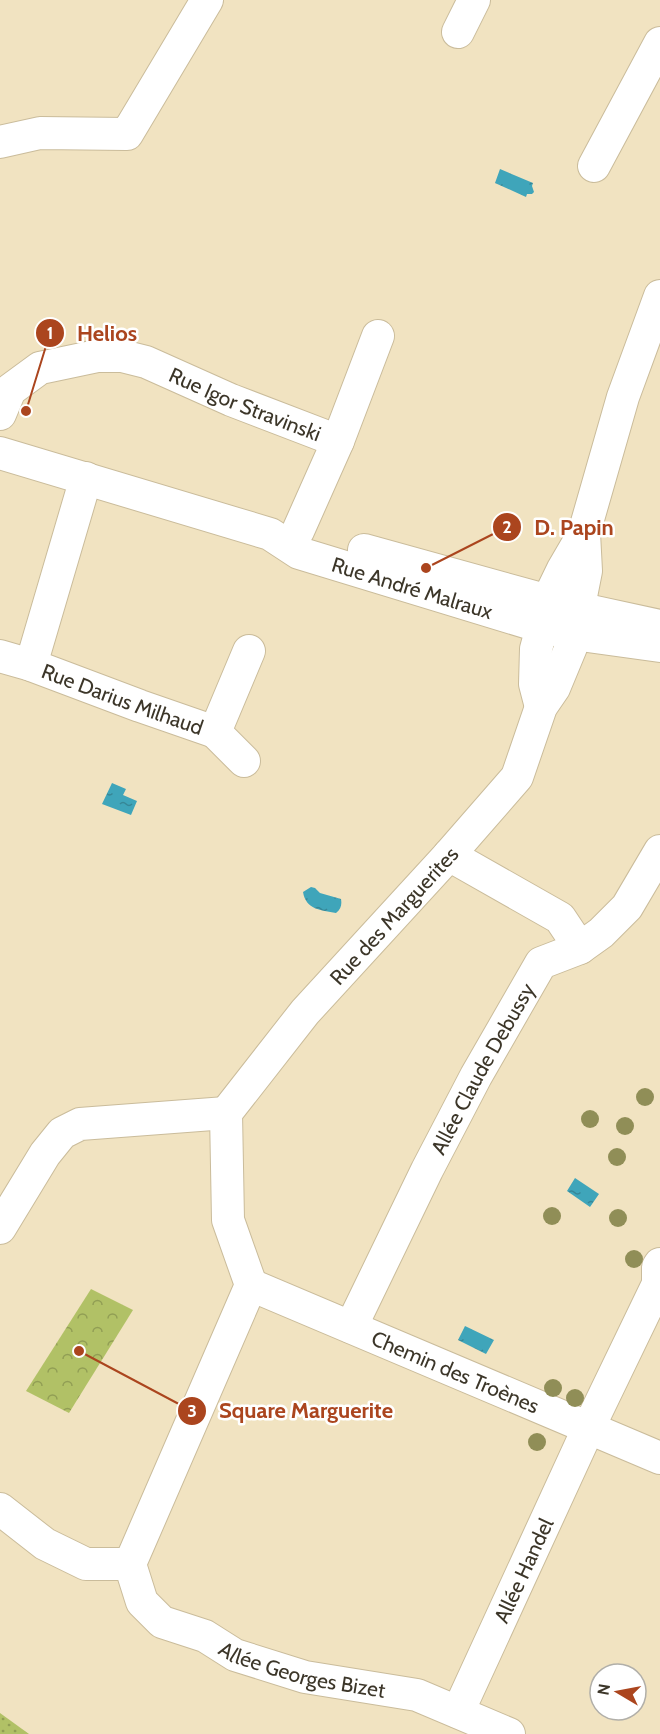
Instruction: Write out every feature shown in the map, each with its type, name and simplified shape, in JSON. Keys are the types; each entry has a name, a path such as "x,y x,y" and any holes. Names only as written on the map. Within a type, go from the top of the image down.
{"street":[{"path":"0,142 40,133 127,134 207,0"},
{"path":"458,32 474,0"},
{"path":"594,166 660,43"},
{"name":"Rue des Marguerites","path":"226,1113 304,1012 449,855 517,777 541,707 554,688 571,647 561,617 562,569 584,533 623,397 660,296"},
{"name":"Rue Igor Stravinski","path":"284,533 338,441 378,336"},
{"name":"Rue Igor Stravinski","path":"0,414 10,390 40,368 97,356 122,356 146,362 231,400 338,441"},
{"name":"Rue André Malraux","path":"0,453 284,533 396,560 561,617"},
{"name":"Rue Darius Milhaud","path":"31,665 86,478"},
{"name":"Rue André Malraux","path":"284,533 299,553 459,602 561,617"},
{"path":"561,617 658,632"},
{"name":"Rue Darius Milhaud","path":"215,732 249,651"},
{"name":"Rue Darius Milhaud","path":"0,656 31,665 215,732 244,761"},
{"name":"Allée Claude Debussy","path":"351,1327 427,1170 476,1076 541,963 580,948 601,933 627,907 660,851"},
{"path":"449,855 560,918 580,948"},
{"path":"0,1228 45,1154 62,1133 80,1124 226,1113 228,1220 251,1285 130,1563 86,1564 45,1544 0,1509"},
{"name":"Allée Handel","path":"458,1712 659,1277"},
{"name":"Chemin des Troènes","path":"251,1285 660,1458"},
{"name":"Allée Georges Bizet","path":"130,1563 142,1602 162,1622 205,1636 235,1655 305,1677 417,1695 509,1734"}],"green space":[{"path":"91,1289 133,1310 69,1413 26,1391"},
{"path":"0,1713 29,1734 0,1734"}],"water":[{"path":"500,169 533,183 534,192 527,194 526,197 495,183"},
{"path":"112,783 126,789 123,795 137,801 131,815 102,804"},
{"path":"311,887 320,893 341,899 339,910 336,913 311,906 303,892"},
{"path":"575,1178 599,1194 590,1207 567,1191"},
{"path":"465,1326 494,1340 486,1354 458,1340"}],"place":[{"name":"Helios","path":"26,411"},
{"name":"D. Papin","path":"426,568"},
{"name":"Square Marguerite","path":"79,1351"}]}
